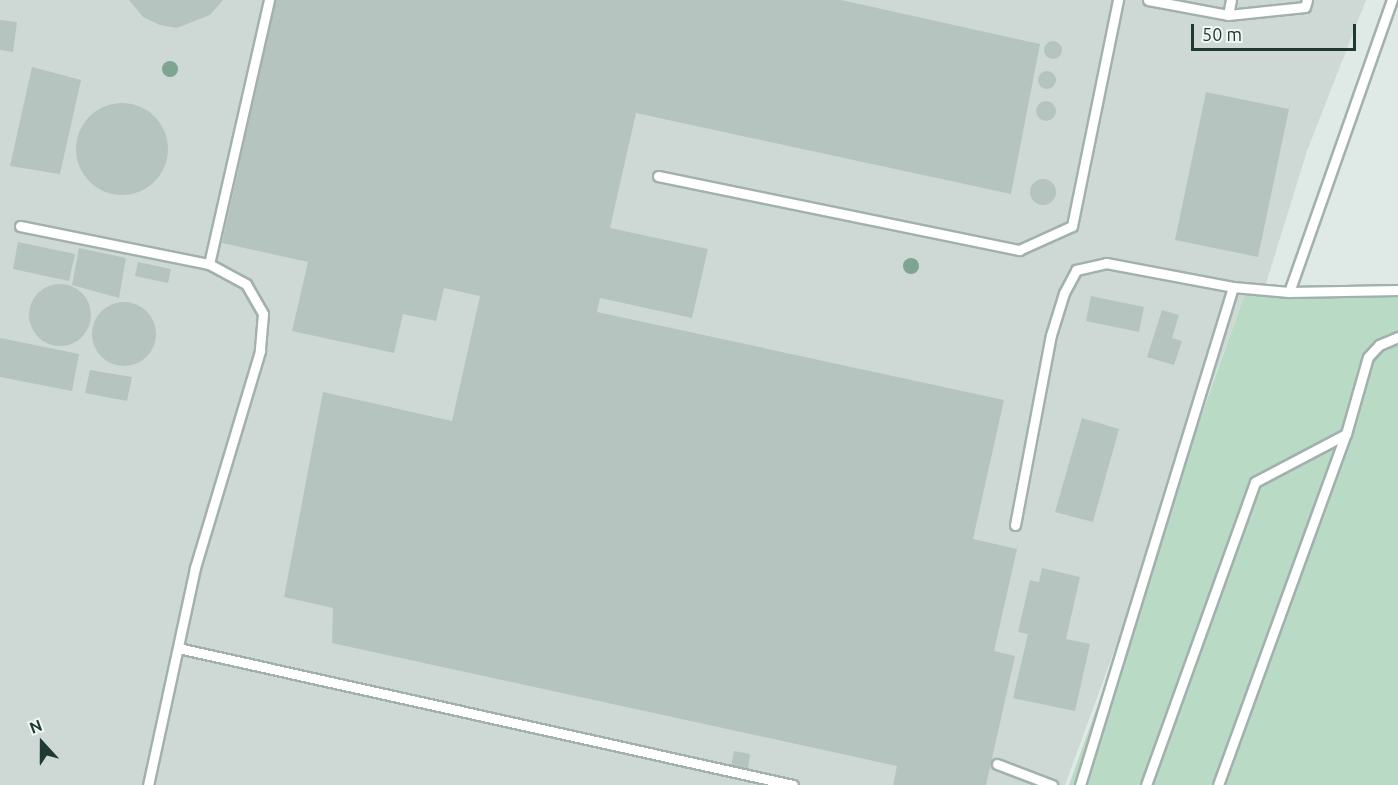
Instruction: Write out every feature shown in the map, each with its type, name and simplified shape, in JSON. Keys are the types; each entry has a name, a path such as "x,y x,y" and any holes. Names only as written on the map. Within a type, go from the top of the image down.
{"lane":[{"path":"209,264 269,0"},
{"path":"658,176 1019,250 1072,226 1118,0"},
{"path":"1148,0 1228,15 1305,7 1307,0"},
{"path":"1228,15 1231,0"},
{"path":"1289,292 1392,0"},
{"path":"20,226 209,264 246,284 263,314 260,351 195,568 148,785"},
{"path":"1015,525 1051,335 1064,293 1076,270 1106,263 1233,287 1289,292 1398,290"},
{"path":"1080,785 1233,287"},
{"path":"1218,785 1346,434 1368,357 1379,345 1398,337"},
{"path":"1146,785 1255,482 1346,434"},
{"path":"178,648 793,785"},
{"path":"997,764 1052,785"}],"shaded area":[{"path":"0,0 1366,0 1307,151 1264,290 1246,291 1065,785 0,785"}],"green space":[{"path":"1398,285 1398,785 1069,785 1246,291"}],"building":[{"path":"129,0 223,0 210,15 177,28 160,25 143,17"},
{"path":"276,0 841,0 1040,44 1011,194 636,113 610,228 708,249 692,318 600,298 597,312 1004,400 973,539 1017,549 994,651 1015,656 986,785 893,785 897,766 332,643 333,608 284,597 323,392 452,421 480,296 444,288 436,321 403,314 394,353 292,331 308,262 222,243"},
{"path":"0,20 17,22 13,52 0,50"},
{"path":"1053,41 1059,44 1062,50 1059,56 1053,59 1047,56 1044,50 1047,44"},
{"path":"32,67 81,80 60,174 10,166"},
{"path":"1047,71 1053,74 1056,80 1053,86 1047,89 1041,86 1038,80 1041,74"},
{"path":"1206,92 1289,109 1258,257 1175,240"},
{"path":"1042,101 1050,101 1056,107 1056,115 1050,121 1042,121 1036,115 1036,107"},
{"path":"122,103 140,106 155,116 165,131 168,149 165,167 155,182 140,192 122,195 104,192 89,182 79,167 76,149 79,131 89,116 104,106"},
{"path":"1043,179 1052,183 1056,192 1052,201 1043,205 1034,201 1030,192 1034,183"},
{"path":"18,242 75,254 69,281 13,269"},
{"path":"79,248 126,258 119,298 72,285"},
{"path":"138,262 171,269 168,283 135,276"},
{"path":"54,284 66,284 82,293 89,303 91,315 89,327 82,337 66,346 54,346 43,341 34,332 29,321 29,309 34,298 43,289"},
{"path":"1091,296 1144,307 1139,332 1086,321"},
{"path":"124,302 142,308 150,316 156,334 150,352 142,360 124,366 106,360 98,352 92,334 98,316 106,308"},
{"path":"1162,310 1179,315 1172,338 1182,341 1174,365 1147,357"},
{"path":"0,338 79,354 72,391 0,377"},
{"path":"90,370 132,377 127,401 85,393"},
{"path":"1082,418 1119,429 1093,522 1055,512"},
{"path":"1042,568 1080,577 1066,639 1090,644 1075,711 1013,698 1028,634 1018,632 1030,580 1039,582"},
{"path":"734,751 750,754 748,769 731,766"}]}
